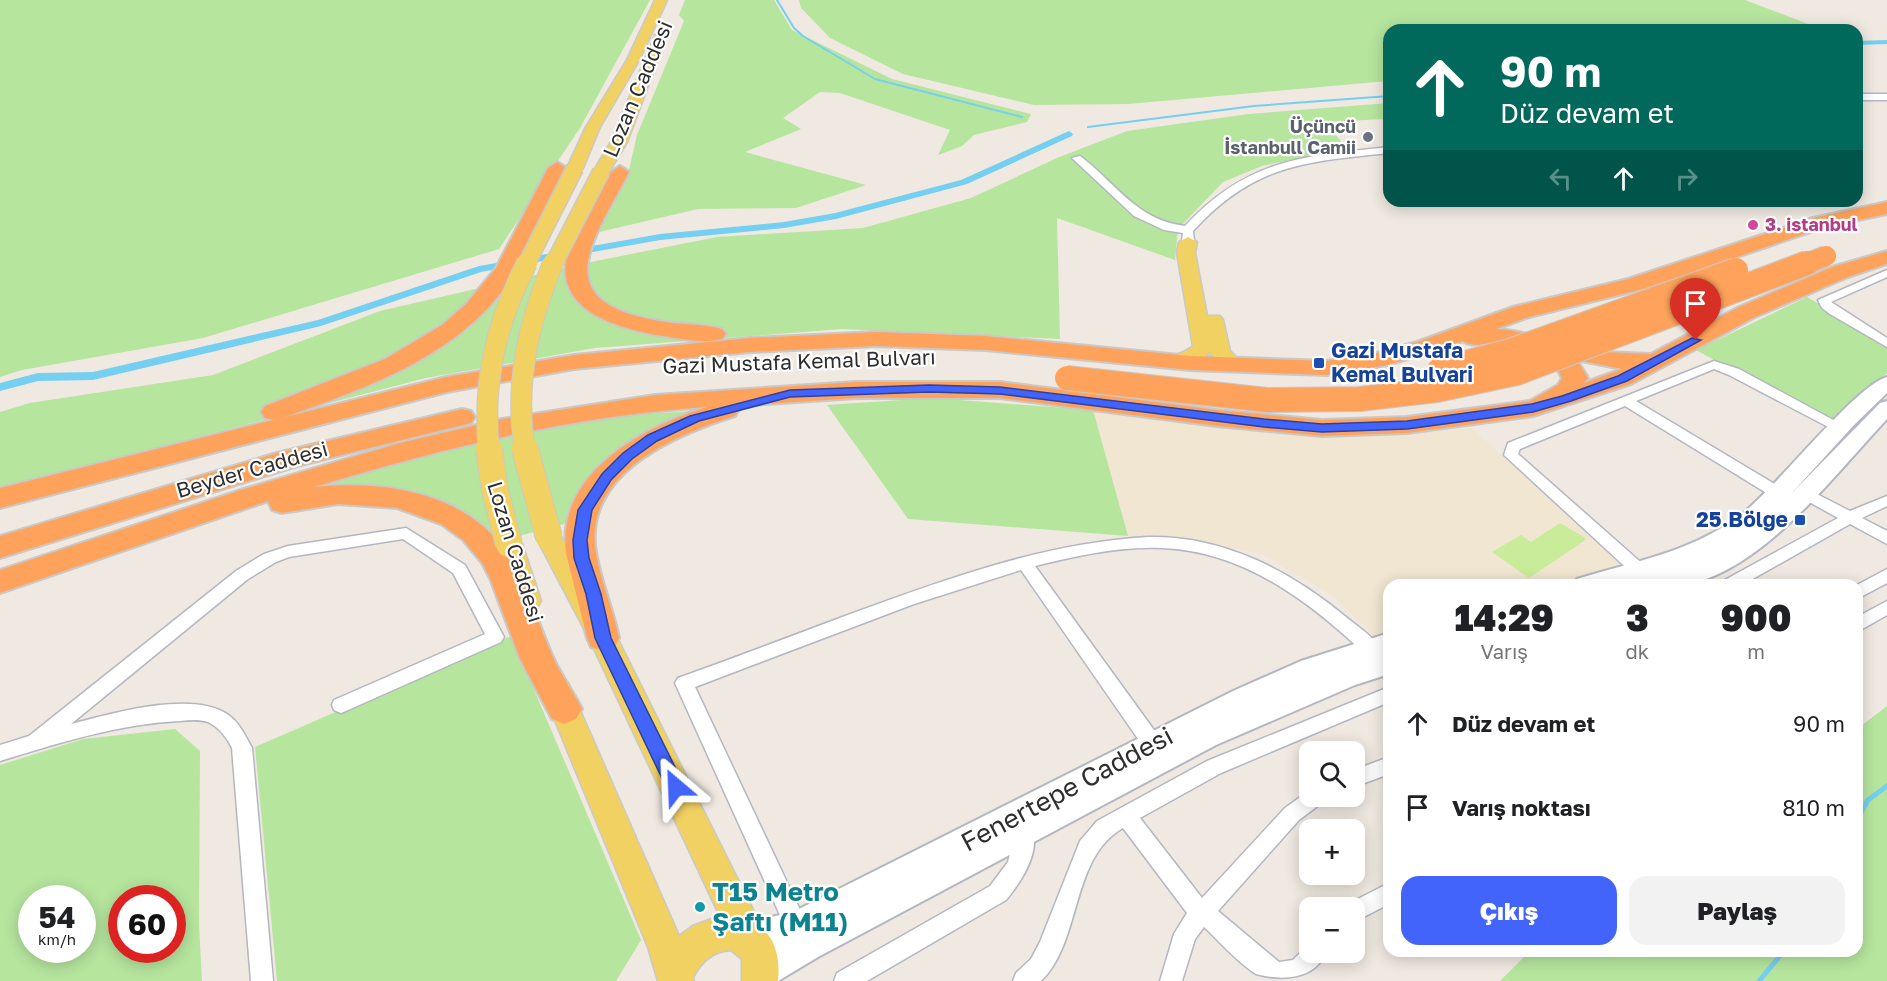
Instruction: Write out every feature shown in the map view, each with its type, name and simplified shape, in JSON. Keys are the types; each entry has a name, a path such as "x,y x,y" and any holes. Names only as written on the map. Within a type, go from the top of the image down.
{"highway":[{"path":"107,469 372,374 409,356 457,323 495,286 566,168"},
{"path":"611,172 576,261 577,278 592,302 620,319 655,329 693,333 839,334 876,339"},
{"path":"1426,347 1510,316 1635,284 1820,222 1887,208"},
{"path":"1065,371 1322,383 1413,375 1467,364 1513,350 1803,247 1887,221"},
{"path":"1065,371 1267,400 1360,399 1437,390 1517,373 1826,256 1887,239"},
{"path":"0,580 364,462 502,427 655,403 929,388 1000,390 1217,418 1322,428 1407,425 1533,408 1622,379 1746,312 1840,272 1887,257"},
{"path":"1547,306 1545,314 1547,333 1569,349 1616,362 1662,359"},
{"path":"6,497 107,469 446,385 536,367 750,345 876,339 986,343 1176,362 1327,368 1379,360 1426,347 1492,334 1528,339 1548,349 1564,359 1575,378 1567,390 1533,408"},
{"name":"Gazi Mustafa Kemal Bulvarı","path":"504,400 821,372 1065,371"},
{"path":"603,638 594,594 582,558 580,540 585,510 607,477 628,456 671,429 694,418 790,394"},
{"name":"Beyder Caddesi","path":"0,526 259,450 504,400"},
{"name":"Beyder Caddesi","path":"0,547 225,477 504,400"},
{"path":"166,527 297,499 340,494 386,496 422,504 470,529 493,555 534,654 564,709"}],"main road":[{"name":"Lozan Caddesi","path":"661,0 633,60 566,168 559,193 499,326 492,356 486,421 491,472 509,544 564,709 661,936 672,979"},
{"name":"Lozan Caddesi","path":"675,0 620,142 611,172 554,262 529,326 521,361 519,400 522,447 532,488 549,537 603,638 748,937 758,950 763,978"},
{"path":"1176,362 1188,360 1199,353 1203,346 1186,253 1188,236"},
{"path":"1188,236 1197,250 1220,353 1235,366"},
{"path":"672,979 693,947 710,937 727,932 748,937"}],"street":[{"path":"1863,97 1887,96"},
{"path":"1077,158 1091,167 1138,217 1188,236 1224,195 1244,182 1315,160 1383,151"},
{"path":"1887,273 1824,300 1826,305 1834,311 1887,343"},
{"path":"1645,578 1511,455 1513,446 1714,365 1734,372 1841,428"},
{"path":"1645,578 1729,535 1778,493 1887,383"},
{"path":"1625,400 1778,493"},
{"path":"1645,578 1711,566 1762,535 1807,494 1887,407"},
{"path":"1807,494 1887,538"},
{"path":"1740,579 1880,501 1887,501"},
{"path":"34,743 242,575 270,558 288,552 406,534 459,569 495,637 341,705"},
{"path":"797,927 684,683 977,574 1078,550 1141,543 1170,543 1238,559 1296,587 1383,651"},
{"path":"1024,562 1152,743"},
{"path":"1863,589 1887,575"},
{"path":"1863,621 1887,607"},
{"name":"Fenertepe Caddesi","path":"748,937 797,927 984,833 1152,743 1310,669 1383,651"},
{"name":"Fenertepe Caddesi","path":"763,978 806,945 1216,733 1346,677 1383,651"},
{"path":"1024,981 1039,967 1049,949 1087,848 1104,828 1214,767 1383,697"},
{"path":"0,753 118,722 162,714 201,712 218,718 233,729 242,748 262,981"},
{"path":"1365,775 1383,767"},
{"path":"1171,981 1185,934 1292,814 1301,807"},
{"path":"1126,816 1193,904 1263,966 1278,973 1291,972 1301,968 1305,963"},
{"path":"844,981 998,893 1014,875 1022,856 1024,833"},
{"path":"1365,906 1383,896"}],"shaded area":[{"path":"1093,410 1341,432 1414,434 1472,428 1623,567 1580,579 1383,579 1383,634 1374,636 1332,595 1261,554 1180,537 1128,536"}],"green space":[{"path":"0,0 650,0 580,128 499,249 203,338 22,370 0,377"},
{"path":"685,0 774,0 792,30 892,79 1031,114 1027,122 974,135 962,146 938,155 950,130 840,93 820,92 783,118 801,129 745,152 866,185 796,208 698,209 599,232 628,174 637,135 684,21 679,15"},
{"path":"799,0 1745,0 1808,24 1383,24 1383,81 1128,104 1034,105 903,74 830,38 801,8"},
{"path":"1383,103 1383,119 1326,122 1346,148 1262,166 1223,182 1178,229 1175,260 1057,218 1060,339 842,329 595,348 426,378 0,488 0,412 30,403 213,375 380,311 596,261 717,237 863,228 971,198 1057,158 1127,131 1249,114"},
{"path":"1807,297 1887,344 1887,373 1829,423 1696,350"},
{"path":"932,398 1093,410 1128,536 908,519 827,405"},
{"path":"696,411 644,433 603,463 564,524 493,543 429,497 291,493 390,463 491,438 593,420"},
{"path":"1560,523 1587,539 1529,578 1492,552 1521,535 1531,542"},
{"path":"511,636 641,940 616,981 277,981 255,747"},
{"path":"1887,706 1887,981 1500,981 1524,957 1863,957 1863,724"},
{"path":"175,729 200,751 199,924 202,981 0,981 0,765 83,739"}],"waterway":[{"path":"777,0 794,28 803,36 875,79 1022,117"},
{"path":"1863,43 1887,42"},
{"path":"1088,127 1254,106 1383,96"},
{"path":"0,387 38,377 93,376 321,323 479,269 660,237 784,225 836,216 964,182 1069,134"},
{"path":"1863,809 1868,800 1887,786"},
{"path":"1759,981 1779,957"}],"place":[{"name":"Üçüncü İstanbull Camii","path":"1368,137"},
{"name":"3. istanbul","path":"1753,225"},
{"name":"Gazi Mustafa Kemal Bulvari","path":"1319,363"},
{"name":"25.Bölge","path":"1800,520"},
{"name":"T15 Metro Şaftı (M11)","path":"700,907"}],"route":[{"path":"676,787 603,638 594,594 582,558 580,540 585,510 607,477 628,456 652,438 694,418 790,394 929,388 1000,390 1217,418 1322,428 1407,425 1466,419 1533,408 1566,399 1622,379 1696,340"}]}
